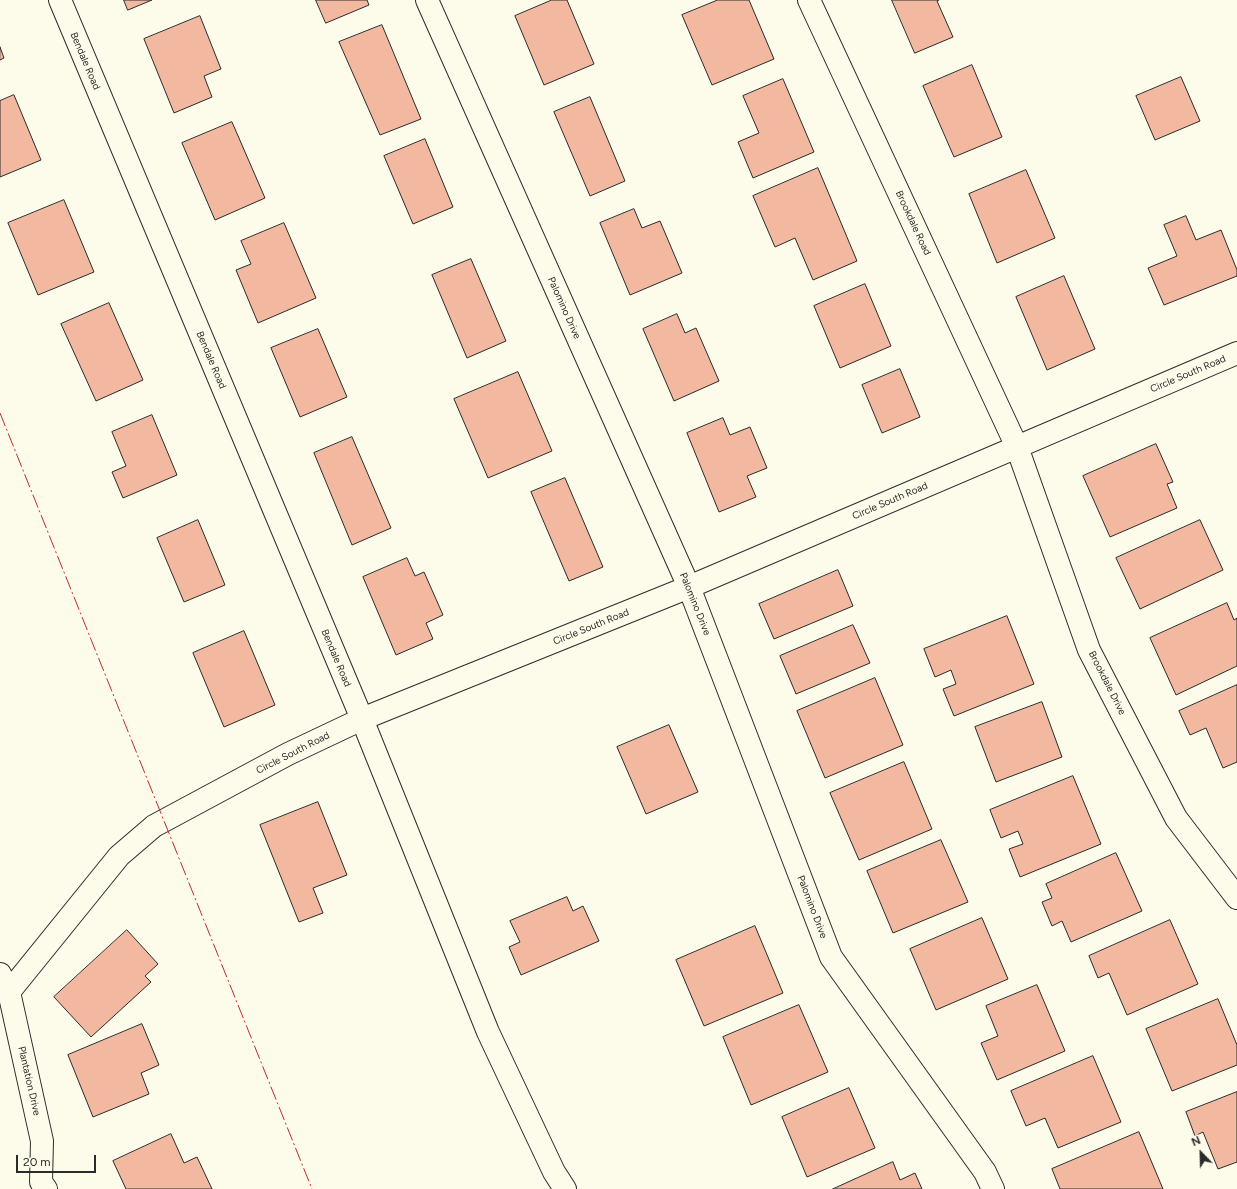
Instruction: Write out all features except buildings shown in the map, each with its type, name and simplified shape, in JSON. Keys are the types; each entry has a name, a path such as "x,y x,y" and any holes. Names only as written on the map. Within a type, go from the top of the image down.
{"street":[{"name":"Bendale Road","path":"60,0 362,719 488,1032 554,1172 565,1189"},
{"name":"Palomino Drive","path":"427,0 689,587 831,957 986,1172 993,1189"},
{"name":"Brookdale Road","path":"809,0 1017,447"},
{"name":"Circle South Road","path":"4,983 119,856 154,826 288,754 362,719 689,587 1237,353"},
{"name":"Brookdale Drive","path":"1017,447 1089,650 1176,818 1237,898"},
{"name":"Plantation Drive","path":"4,983 42,1141 39,1187"}],"power":[{"path":"0,413 312,1189"}]}
